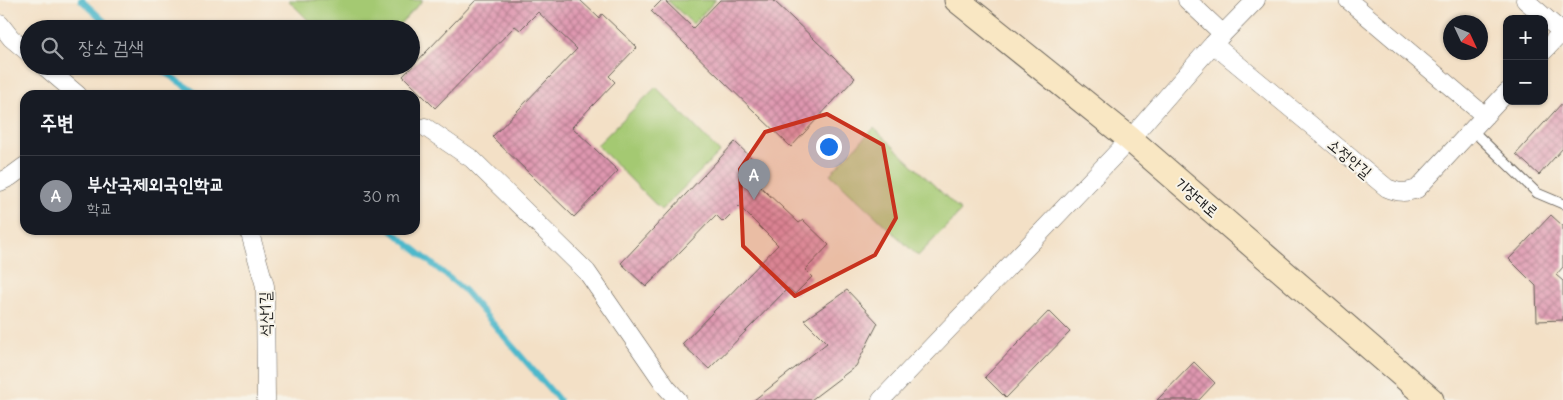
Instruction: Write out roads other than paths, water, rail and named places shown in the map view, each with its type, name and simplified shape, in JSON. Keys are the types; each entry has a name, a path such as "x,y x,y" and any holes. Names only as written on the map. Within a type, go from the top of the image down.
{"main road":[{"name":"기장대로","path":"957,0 1130,139 1432,400"}],"street":[{"name":"소정안길","path":"1186,0 1218,39 1387,188 1396,192 1404,193 1418,189 1503,96"},
{"path":"881,400 1130,139 1218,39 1256,0"},
{"path":"1348,0 1485,116"},
{"path":"1525,0 1563,31 1548,47"},
{"path":"0,24 20,46"},
{"path":"54,75 70,90"},
{"path":"425,127 472,159 587,272 667,388 678,400"},
{"path":"0,182 20,170"},
{"name":"석산1길","path":"250,235 264,286 266,400"}],"lane":[{"path":"1472,130 1537,193 1563,204"}],"waterway":[{"path":"81,0 103,20"},
{"path":"169,75 191,90"},
{"path":"397,235 464,290 559,400"}],"place":[{"name":"부산국제외국인학교","path":"754,200"}]}
